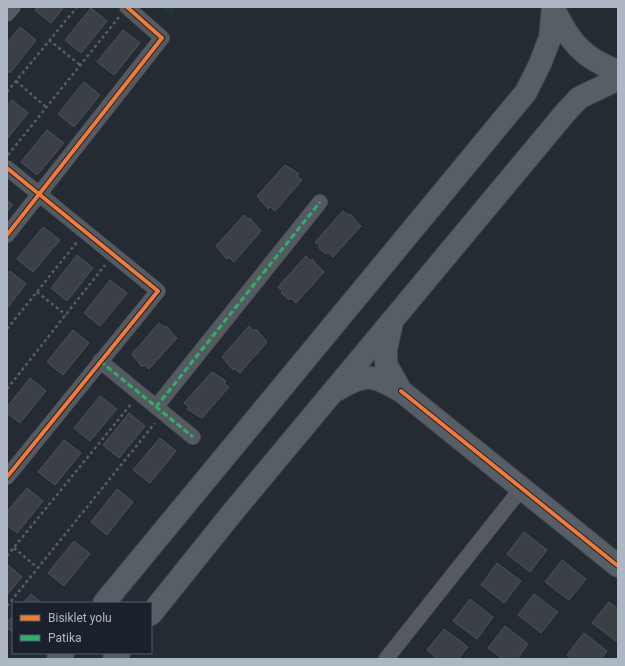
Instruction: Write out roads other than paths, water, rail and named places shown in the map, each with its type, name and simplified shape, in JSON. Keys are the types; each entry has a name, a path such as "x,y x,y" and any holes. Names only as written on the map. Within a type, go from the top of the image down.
{"main road":[{"path":"553,7 564,31 582,51 604,66 618,71"},
{"path":"105,602 526,92 540,64 550,38 553,7"},
{"path":"152,613 565,112 579,98 618,79"},
{"path":"393,320 386,349 386,364 401,391"},
{"path":"331,394 355,379 378,378 401,391 618,566"}],"street":[{"path":"7,235 162,38 124,10"},
{"path":"7,168 158,291 7,478"},
{"path":"160,410 320,202"},
{"path":"100,361 193,438"},
{"path":"386,659 522,489"}]}
